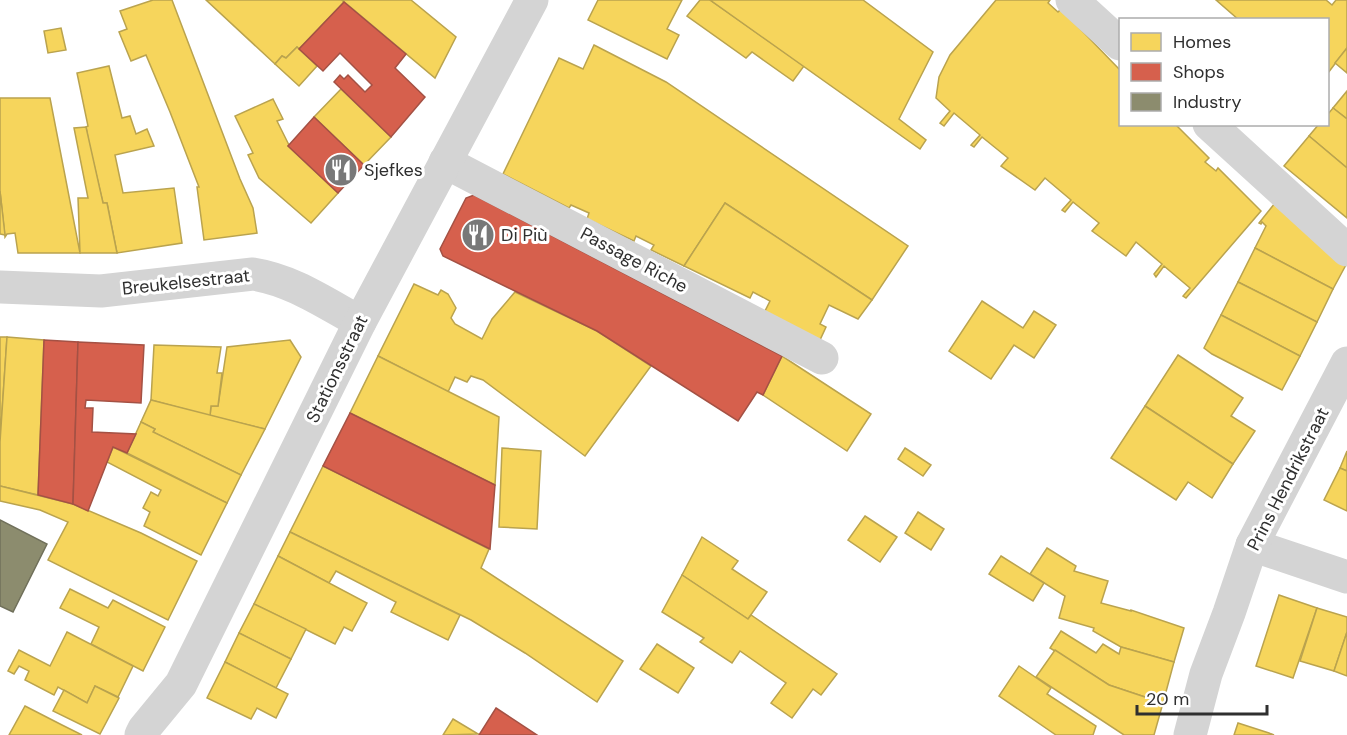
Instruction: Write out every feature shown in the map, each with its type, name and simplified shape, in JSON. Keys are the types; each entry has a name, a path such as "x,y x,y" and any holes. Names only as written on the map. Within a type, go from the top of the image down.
{"street":[{"name":"Stationsstraat","path":"141,735 181,684 360,322 532,0"},
{"path":"1072,0 1119,43"},
{"path":"1211,126 1347,250"},
{"name":"Passage Riche","path":"445,162 822,358"},
{"name":"Breukelsestraat","path":"0,287 101,291 253,274 274,277 298,287 360,322"},
{"name":"Prins Hendrikstraat","path":"1190,735 1206,674 1252,545 1347,363"},
{"path":"1252,545 1347,577"}],"building: Homes":[{"path":"153,0 172,0 253,208 257,233 204,240 197,187 199,187 170,112 146,55 131,61 119,32 127,29 120,11"},
{"path":"206,0 342,0 344,2 299,49 297,47 286,58 282,56 275,64"},
{"path":"342,0 411,0 456,37 435,78"},
{"path":"598,0 682,0 667,29 679,35 667,59 588,20"},
{"path":"700,0 710,0 804,66 793,81 752,52 746,58 687,16"},
{"path":"710,0 863,0 933,52 899,119 926,140 920,149"},
{"path":"996,0 1050,0 1048,3 1058,12 1061,9 1119,69 1119,126 1177,126 1209,158 1205,162 1216,171 1218,168 1261,211 1186,298 1183,296 1190,288 1164,266 1156,277 1154,274 1162,264 1136,242 1126,256 1092,231 1099,223 1073,202 1065,212 1062,210 1071,200 1045,178 1035,190 1001,166 1008,158 982,137 974,147 971,145 980,135 954,113 944,126 940,123 950,111 936,98 939,77 950,55"},
{"path":"1216,0 1326,0 1332,5 1336,0 1347,0 1347,48 1329,72 1329,18 1237,18"},
{"path":"61,28 66,50 48,53 44,31"},
{"path":"594,45 666,82 908,246 872,300 725,203 684,266 651,250 654,245 636,236 634,241 587,219 589,213 571,205 569,208 503,174 559,58 583,69"},
{"path":"297,47 317,66 299,86 275,64 282,56 286,58"},
{"path":"1347,48 1347,73 1335,63"},
{"path":"109,66 122,118 130,116 136,134 147,129 154,146 115,155 123,193 174,188 182,243 117,253 107,203 103,203 89,144 86,127 88,126 77,73"},
{"path":"341,89 391,137 364,165 314,117"},
{"path":"1347,91 1347,119 1333,108"},
{"path":"0,98 50,98 80,253 18,253 15,233 7,234 5,237 0,191"},
{"path":"273,99 283,119 277,121 288,146 338,193 311,223 259,178 248,155 253,153 235,116"},
{"path":"1333,108 1347,119 1347,168 1309,136 1317,126 1329,126 1329,113"},
{"path":"86,127 103,203 107,203 117,253 80,253 78,198 88,198 74,128"},
{"path":"1309,136 1347,168 1347,218 1284,166"},
{"path":"0,191 5,235 0,234"},
{"path":"725,203 872,300 858,319 829,305 820,324 826,327 820,340 764,313 770,301 753,292 750,298 684,266"},
{"path":"1275,203 1347,263 1333,289 1255,248 1266,226 1262,222 1259,223"},
{"path":"1255,248 1333,289 1317,322 1238,282"},
{"path":"1238,282 1317,322 1300,356 1221,315"},
{"path":"414,284 438,295 441,290 448,294 456,308 451,318 455,324 482,339 492,319 515,292 597,331 651,366 585,456 483,380 471,376 467,382 455,377 448,392 378,356"},
{"path":"982,301 1023,328 1034,311 1056,325 1034,358 1014,345 991,379 949,351"},
{"path":"1221,315 1300,356 1282,390 1204,348"},
{"path":"0,337 7,337 0,442"},
{"path":"7,337 44,340 38,495 0,486 0,442"},
{"path":"290,340 301,357 265,429 210,416 211,406 218,406 227,347"},
{"path":"154,345 221,347 217,373 222,373 218,406 211,406 210,416 151,400"},
{"path":"1178,355 1243,398 1231,416 1255,431 1233,464 1145,406"},
{"path":"378,356 499,417 495,485 350,413"},
{"path":"782,356 871,414 847,451 763,395"},
{"path":"151,400 265,429 241,475 153,432 155,429 141,422"},
{"path":"1145,406 1233,464 1212,498 1188,482 1176,500 1111,458"},
{"path":"141,422 155,429 153,432 241,475 227,503 127,453"},
{"path":"113,447 227,503 201,555 144,526 150,512 143,508 151,492 158,496 161,490 107,462"},
{"path":"502,448 541,451 537,529 499,527"},
{"path":"905,448 931,465 923,476 898,459"},
{"path":"1347,451 1347,471 1340,468"},
{"path":"323,466 489,549 481,568 623,661 597,702 471,620 290,532"},
{"path":"1340,468 1347,471 1347,511 1324,500"},
{"path":"0,486 73,504 141,533 197,561 168,620 48,560 68,522 40,510 0,501"},
{"path":"918,512 944,529 931,550 905,533"},
{"path":"865,516 897,537 880,562 848,540"},
{"path":"290,532 460,615 448,640 391,612 396,602 336,571 329,583 278,556"},
{"path":"702,537 738,561 732,569 767,592 748,619 682,575"},
{"path":"1047,548 1076,566 1074,571 1108,581 1101,603 1131,610 1184,628 1174,662 1121,647 1093,631 1094,628 1059,618 1065,596 1030,574"},
{"path":"278,556 367,603 352,631 344,627 335,644 254,604"},
{"path":"1001,556 1044,583 1033,601 989,574"},
{"path":"682,575 748,619 751,615 837,674 821,695 813,689 792,718 771,703 786,683 740,651 732,663 700,642 704,638 662,612"},
{"path":"70,589 108,608 113,600 165,627 143,671 91,644 99,627 60,608"},
{"path":"1279,595 1317,608 1293,678 1256,666"},
{"path":"254,604 306,629 291,659 239,633"},
{"path":"1317,608 1347,617 1347,632 1334,671 1300,661"},
{"path":"1061,631 1096,653 1103,644 1119,654 1121,647 1174,662 1163,703 1109,685 1050,648"},
{"path":"67,632 133,666 118,697 95,686 87,703 58,687 54,695 25,680 29,671 19,666 14,674 8,671 19,650 50,666"},
{"path":"1347,632 1347,676 1334,671"},
{"path":"239,633 291,659 276,688 225,662"},
{"path":"657,644 694,668 678,693 640,669"},
{"path":"1055,650 1109,685 1163,703 1154,735 1124,735 1036,677"},
{"path":"225,662 288,694 276,718 257,708 251,719 207,698"},
{"path":"1019,666 1051,688 1047,694 1096,726 1093,735 1056,735 999,696"},
{"path":"95,686 119,698 100,734 53,711 64,690 87,703"},
{"path":"25,706 62,725 82,735 9,735"},
{"path":"453,719 478,734 479,734 443,735"},
{"path":"1238,723 1269,733 1274,735 1234,735"}],"building: Shops":[{"path":"344,2 406,54 395,68 425,97 391,137 334,82 340,75 344,79 348,75 365,92 372,85 340,53 323,71 299,49"},
{"path":"314,117 364,165 338,193 288,146"},
{"path":"474,195 782,356 763,395 757,392 738,421 597,331 443,256 440,249 466,198"},
{"path":"44,340 78,342 73,504 38,495"},
{"path":"78,342 144,345 141,403 86,400 85,408 93,408 92,432 136,434 127,453 113,447 88,511 73,504"},
{"path":"350,413 495,485 490,549 323,466"},
{"path":"496,708 537,735 479,735"}],"building: Industry":[{"path":"0,520 47,544 13,612 0,606"}],"place":[{"name":"Sjefkes","path":"341,170"},
{"name":"Di Più","path":"478,235"}]}
